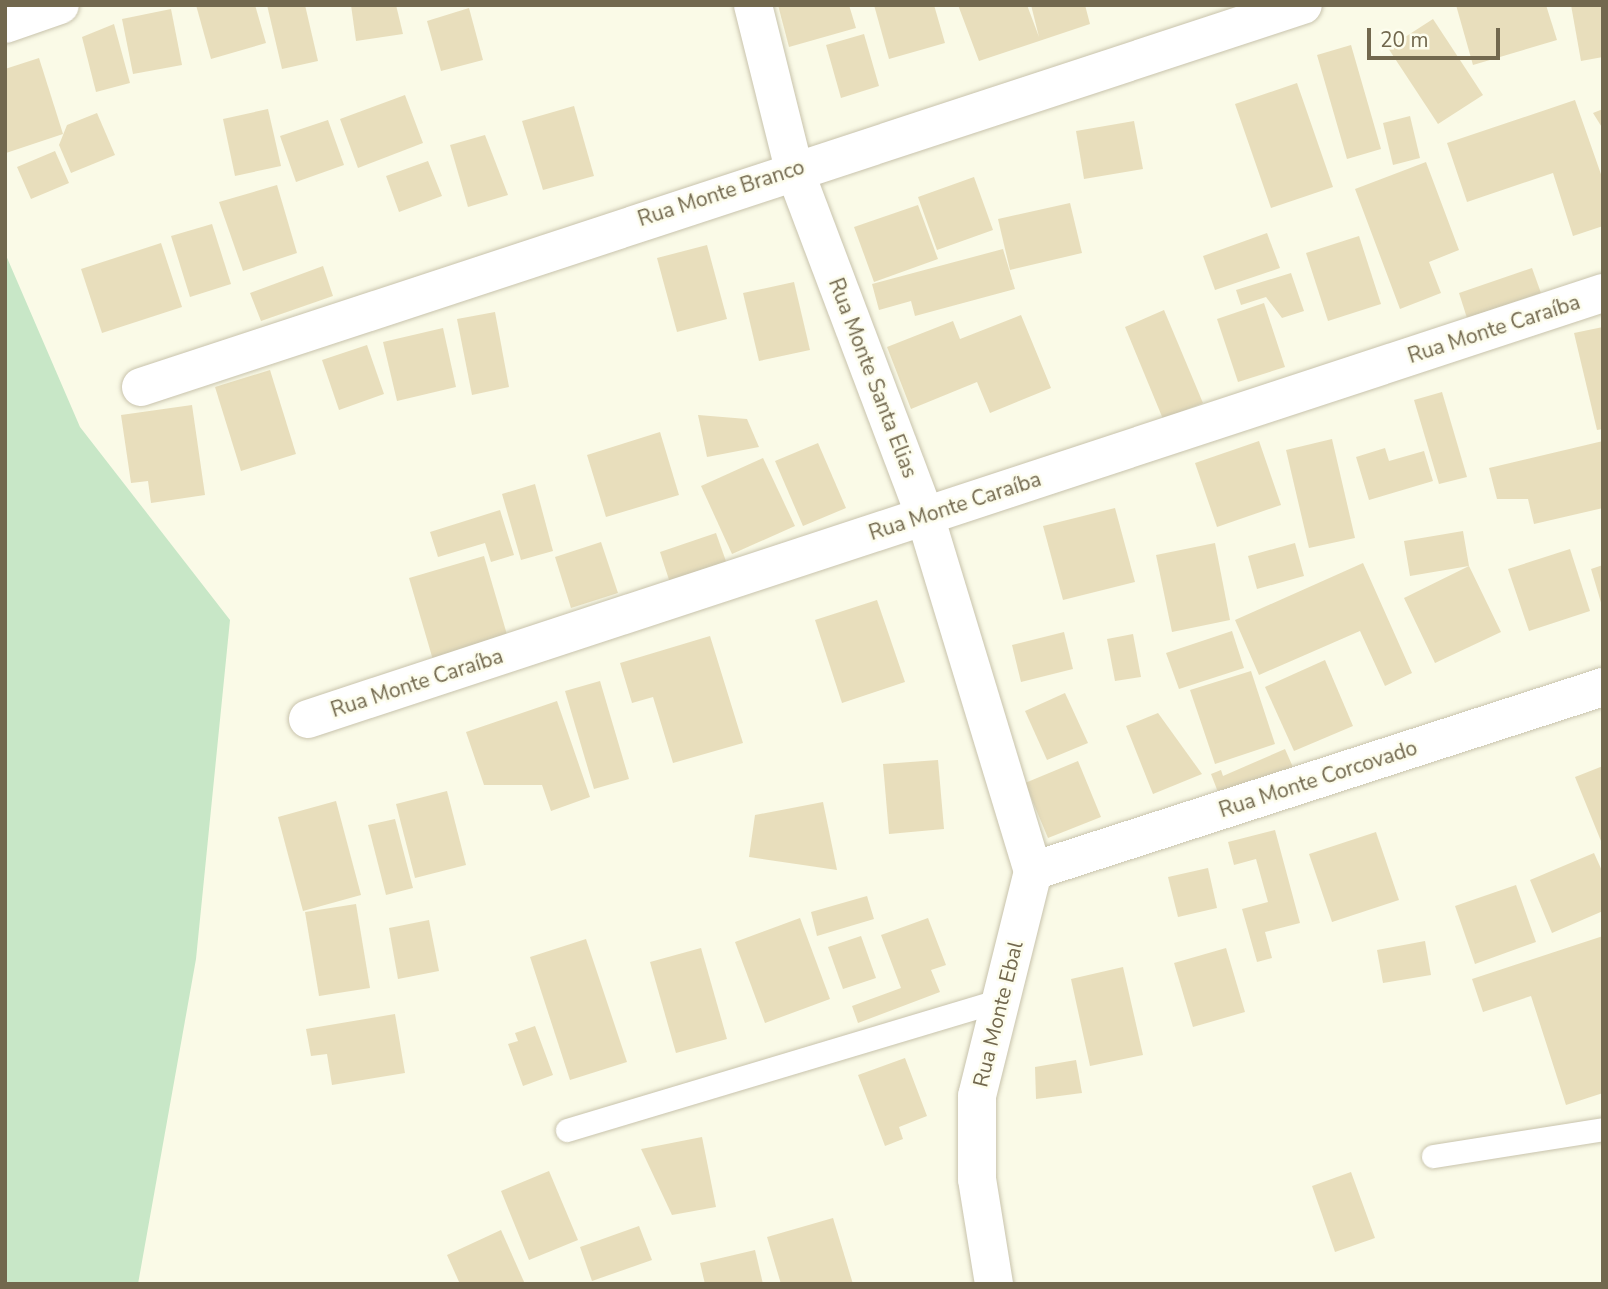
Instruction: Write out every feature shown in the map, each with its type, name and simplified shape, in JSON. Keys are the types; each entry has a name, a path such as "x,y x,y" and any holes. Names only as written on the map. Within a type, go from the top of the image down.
{"street":[{"path":"5,24 60,5"},
{"name":"Rua Monte Santa Elias","path":"753,5 794,169 925,516 1033,871"},
{"name":"Rua Monte Branco","path":"141,387 794,169 1303,5"},
{"name":"Rua Monte Caraíba","path":"308,719 1603,293"},
{"name":"Rua Monte Corcovado","path":"1033,871 1603,687"},
{"name":"Rua Monte Ebal","path":"995,1284 978,1179 978,1096 1033,871"}],"lane":[{"path":"567,1130 1003,999"},
{"path":"1433,1156 1603,1129"}],"green space":[{"path":"5,253 80,427 230,620 196,959 138,1284 5,1284"}],"building":[{"path":"196,5 255,5 266,43 211,59"},
{"path":"267,5 305,5 318,61 282,69"},
{"path":"351,5 396,5 403,34 356,41"},
{"path":"778,5 849,5 856,28 789,47"},
{"path":"874,5 934,5 945,43 889,59"},
{"path":"958,5 1027,5 1039,37 1031,5 1085,5 1090,24 979,61"},
{"path":"1456,5 1546,5 1557,40 1473,65"},
{"path":"1571,5 1603,5 1603,57 1581,61"},
{"path":"469,8 483,60 441,71 427,21"},
{"path":"171,9 182,65 133,74 122,19"},
{"path":"1433,19 1483,95 1438,124 1388,48"},
{"path":"114,24 130,83 96,92 82,37"},
{"path":"864,34 879,86 841,98 826,45"},
{"path":"1351,45 1381,149 1347,159 1317,55"},
{"path":"39,58 63,134 6,153 5,69"},
{"path":"1297,83 1333,187 1271,208 1235,104"},
{"path":"405,95 423,143 358,168 340,119"},
{"path":"1575,100 1603,180 1603,226 1573,236 1553,173 1467,202 1447,143"},
{"path":"574,106 594,176 543,190 522,121"},
{"path":"268,109 281,166 235,176 223,119"},
{"path":"1603,109 1603,129 1593,113"},
{"path":"97,113 115,155 71,173 59,145 67,125"},
{"path":"1410,116 1420,158 1393,165 1383,123"},
{"path":"328,120 344,165 296,182 280,136"},
{"path":"1134,121 1143,169 1084,179 1076,131"},
{"path":"485,135 508,195 468,207 450,145"},
{"path":"55,151 69,183 31,199 17,167"},
{"path":"428,161 442,196 399,212 386,176"},
{"path":"1426,162 1459,250 1429,262 1441,293 1400,309 1355,189"},
{"path":"974,177 993,230 937,250 918,197"},
{"path":"277,185 297,253 243,271 219,202"},
{"path":"1070,203 1082,253 1010,270 998,219"},
{"path":"918,205 938,259 874,282 854,227"},
{"path":"212,224 231,284 190,297 171,236"},
{"path":"1267,233 1280,268 1215,290 1203,256"},
{"path":"1359,236 1381,304 1328,321 1306,253"},
{"path":"161,243 182,307 102,333 81,269"},
{"path":"707,245 727,319 677,332 657,258"},
{"path":"1003,249 1015,289 915,316 911,301 879,310 872,284"},
{"path":"323,266 333,296 261,321 250,293"},
{"path":"1532,268 1541,293 1467,318 1459,293"},
{"path":"1291,273 1304,311 1282,318 1266,297 1241,305 1236,290"},
{"path":"794,282 810,350 759,361 743,293"},
{"path":"1264,303 1285,367 1238,382 1217,319"},
{"path":"1164,310 1203,403 1163,419 1125,327"},
{"path":"495,312 509,387 472,395 457,319"},
{"path":"1021,315 1051,388 990,413 977,382 911,409 887,347 953,321 960,339"},
{"path":"1603,327 1603,429 1597,430 1574,333"},
{"path":"443,328 456,387 397,401 383,342"},
{"path":"367,345 384,394 339,410 322,360"},
{"path":"270,370 296,454 241,471 215,387"},
{"path":"1442,392 1467,477 1439,484 1414,400"},
{"path":"192,405 205,495 151,503 148,481 131,483 121,415"},
{"path":"698,415 747,419 759,447 707,457"},
{"path":"660,432 679,495 606,517 587,455"},
{"path":"1332,439 1355,538 1309,548 1286,450"},
{"path":"1259,441 1281,505 1217,527 1195,463"},
{"path":"1603,441 1603,508 1534,524 1528,499 1497,499 1489,468"},
{"path":"818,443 846,508 803,526 775,461"},
{"path":"1385,448 1389,461 1424,451 1433,481 1369,500 1356,457"},
{"path":"763,458 795,526 732,554 701,486"},
{"path":"535,484 553,551 521,560 502,494"},
{"path":"1115,508 1135,582 1063,600 1043,526"},
{"path":"500,510 514,555 491,562 485,543 438,557 430,532"},
{"path":"1463,531 1469,566 1410,576 1404,541"},
{"path":"716,533 728,567 671,586 660,552"},
{"path":"601,542 618,593 571,608 555,557"},
{"path":"1215,543 1230,620 1172,632 1156,555"},
{"path":"1295,543 1304,576 1257,589 1248,556"},
{"path":"1570,549 1590,611 1529,631 1508,569"},
{"path":"484,556 508,638 433,660 409,578"},
{"path":"1363,563 1412,673 1385,686 1360,631 1259,675 1235,620"},
{"path":"1603,565 1603,605 1602,606 1591,569"},
{"path":"1469,566 1501,632 1435,663 1404,598"},
{"path":"877,600 905,682 842,703 815,620"},
{"path":"1232,631 1244,668 1179,689 1166,653"},
{"path":"1064,632 1073,669 1021,682 1012,645"},
{"path":"1133,634 1141,677 1115,681 1107,639"},
{"path":"710,636 743,743 673,763 653,697 632,703 620,663"},
{"path":"1325,660 1353,726 1294,751 1265,687"},
{"path":"1251,671 1275,744 1215,764 1190,690"},
{"path":"600,681 629,779 594,789 565,691"},
{"path":"1065,693 1088,743 1047,760 1025,711"},
{"path":"557,701 590,797 551,811 542,785 484,785 466,732"},
{"path":"1158,713 1202,774 1153,794 1126,726"},
{"path":"1285,749 1296,774 1223,805 1211,774 1221,770 1223,776"},
{"path":"938,760 944,829 889,834 883,764"},
{"path":"1078,761 1101,817 1048,838 1025,783"},
{"path":"1603,766 1603,846 1575,777"},
{"path":"447,791 466,865 415,878 396,804"},
{"path":"336,801 361,895 303,911 278,817"},
{"path":"823,802 837,870 749,857 755,815"},
{"path":"395,819 413,888 386,895 368,825"},
{"path":"1275,830 1300,923 1265,932 1272,958 1257,962 1242,909 1268,902 1256,859 1234,865 1228,842"},
{"path":"1376,832 1399,900 1332,922 1309,854"},
{"path":"1594,853 1603,873 1603,911 1552,933 1530,880"},
{"path":"1208,868 1217,908 1178,917 1168,877"},
{"path":"1516,885 1536,942 1475,964 1455,906"},
{"path":"867,896 874,919 817,936 811,912"},
{"path":"356,904 370,988 319,996 305,912"},
{"path":"800,918 830,999 765,1023 735,942"},
{"path":"928,918 946,965 931,970 940,992 858,1023 852,1006 901,988 881,935"},
{"path":"429,920 439,971 398,979 389,928"},
{"path":"861,936 876,978 843,989 828,947"},
{"path":"1603,936 1603,1093 1566,1105 1531,996 1483,1012 1472,979"},
{"path":"586,939 627,1062 570,1080 530,957"},
{"path":"1425,941 1431,975 1383,983 1377,950"},
{"path":"701,948 727,1039 676,1053 650,962"},
{"path":"1226,948 1245,1012 1193,1027 1174,963"},
{"path":"1123,967 1143,1055 1090,1066 1071,979"},
{"path":"395,1014 405,1073 332,1085 327,1054 311,1056 306,1029"},
{"path":"535,1026 553,1075 523,1086 508,1044 518,1041 515,1033"},
{"path":"905,1058 927,1116 899,1127 903,1139 885,1146 858,1075"},
{"path":"1076,1060 1082,1093 1036,1099 1035,1067"},
{"path":"702,1137 716,1207 672,1215 641,1149"},
{"path":"549,1171 578,1240 529,1260 501,1191"},
{"path":"1351,1172 1375,1238 1335,1252 1312,1186"},
{"path":"833,1218 853,1284 781,1284 767,1237"},
{"path":"639,1226 652,1260 592,1281 580,1247"},
{"path":"501,1230 525,1284 460,1284 447,1255"},
{"path":"755,1250 763,1284 705,1284 700,1263"}]}
